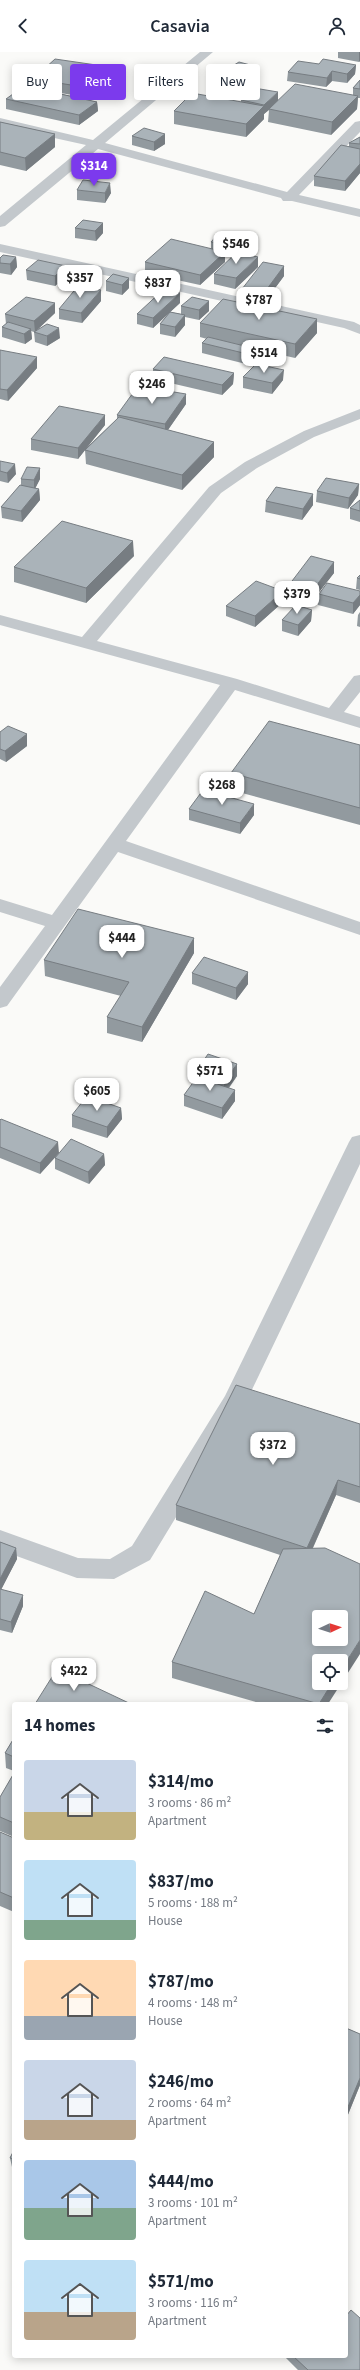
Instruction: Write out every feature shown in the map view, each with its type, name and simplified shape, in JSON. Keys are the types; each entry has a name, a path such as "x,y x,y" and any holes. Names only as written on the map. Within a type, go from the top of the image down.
{"street":[{"path":"0,223 207,52"},
{"path":"0,122 95,144 288,198 360,214"},
{"path":"288,198 360,125"},
{"path":"0,248 349,325 360,330"},
{"path":"86,643 215,490 251,465 309,434 360,414"},
{"path":"0,620 231,683 360,723"},
{"path":"333,715 360,680"},
{"path":"0,1001 231,683"},
{"path":"114,844 360,929"},
{"path":"0,905 57,922"},
{"path":"0,1540 78,1568 114,1569 141,1553 235,1400 360,1142"}],"building":[{"path":"55,59 89,64 70,64 70,85 62,84 62,64 50,64"},
{"path":"323,59 356,65 347,74 332,71 327,78 288,72 298,61 319,64"},
{"path":"239,62 247,64 236,64"},
{"path":"360,80 360,89 353,88"},
{"path":"295,84 358,96 332,122 269,109"},
{"path":"260,89 278,92 264,105 241,100 260,100"},
{"path":"62,94 70,96 70,100 88,100 97,102 79,115 6,99 12,95 12,100 62,100"},
{"path":"198,94 206,96 206,100 231,100 264,106 246,124 174,111 185,100 198,100"},
{"path":"0,122 55,134 25,158 0,152"},
{"path":"144,128 165,134 154,142 132,136"},
{"path":"360,137 360,144 349,143"},
{"path":"341,145 360,149 360,164 345,181 314,176"},
{"path":"83,180 110,183 105,193 77,190"},
{"path":"83,220 103,223 95,231 75,228"},
{"path":"219,233 230,235 223,244 211,242"},
{"path":"171,239 225,252 200,275 145,262"},
{"path":"237,252 258,257 236,278 214,274"},
{"path":"3,255 16,257 10,264 0,263 0,258"},
{"path":"38,260 66,266 55,276 26,270"},
{"path":"263,262 284,266 264,293 242,289"},
{"path":"85,271 98,273 95,278 81,276"},
{"path":"113,274 129,278 122,285 106,281"},
{"path":"78,286 101,290 81,313 59,309"},
{"path":"164,289 180,293 153,318 137,314"},
{"path":"26,297 55,303 34,321 5,314"},
{"path":"192,297 209,301 199,310 181,306"},
{"path":"223,299 317,319 295,344 200,323"},
{"path":"170,312 185,315 175,327 160,324"},
{"path":"8,322 31,329 24,334 2,327"},
{"path":"47,324 59,328 47,336 34,332"},
{"path":"208,337 269,352 264,358 202,343"},
{"path":"0,350 37,357 7,390 0,389"},
{"path":"164,357 234,373 222,385 153,369"},
{"path":"256,364 284,370 272,383 243,377"},
{"path":"138,386 186,394 165,424 117,415"},
{"path":"59,406 105,415 78,448 31,439"},
{"path":"119,417 214,442 182,475 85,450"},
{"path":"0,461 15,464 7,473 0,471"},
{"path":"27,467 40,468 34,480 21,479"},
{"path":"326,478 359,484 349,498 317,491"},
{"path":"20,485 39,489 21,511 1,507"},
{"path":"276,487 313,494 303,509 266,501"},
{"path":"360,500 360,511 350,508"},
{"path":"62,521 133,541 86,588 14,567"},
{"path":"311,556 334,562 313,590 289,585"},
{"path":"256,581 283,591 255,616 226,606"},
{"path":"327,583 360,591 360,595 353,603 319,594"},
{"path":"296,605 312,610 298,625 282,620"},
{"path":"269,721 360,745 360,808 231,773"},
{"path":"8,726 27,734 5,751 0,749 0,732"},
{"path":"203,790 254,804 240,823 189,809"},
{"path":"78,909 194,938 142,1027 107,1017 129,982 44,960"},
{"path":"204,957 248,972 236,988 192,973"},
{"path":"208,1054 237,1064 224,1082 196,1072"},
{"path":"197,1077 235,1090 222,1108 184,1095"},
{"path":"87,1096 121,1108 107,1127 72,1115"},
{"path":"1,1119 58,1142 40,1163 0,1147"},
{"path":"71,1139 104,1154 88,1172 55,1158"},
{"path":"236,1385 360,1424 360,1487 338,1480 307,1548 176,1505"},
{"path":"0,1542 16,1548 0,1579"},
{"path":"325,1548 360,1564 360,1640 348,1659 348,1654 312,1654 312,1690 328,1690 320,1702 312,1702 172,1662 205,1591 254,1614 283,1549"},
{"path":"0,1589 23,1595 11,1622 0,1619"},
{"path":"57,1669 127,1702 36,1702"},
{"path":"12,1741 12,1756 5,1753"},
{"path":"12,1776 12,1822 0,1817 0,1797"},
{"path":"0,1832 12,1837 12,1897 0,1892"},
{"path":"348,2029 360,2034 360,2078 348,2107"},
{"path":"351,2310 360,2318 360,2370 308,2370 295,2358 348,2358 348,2314"}]}
